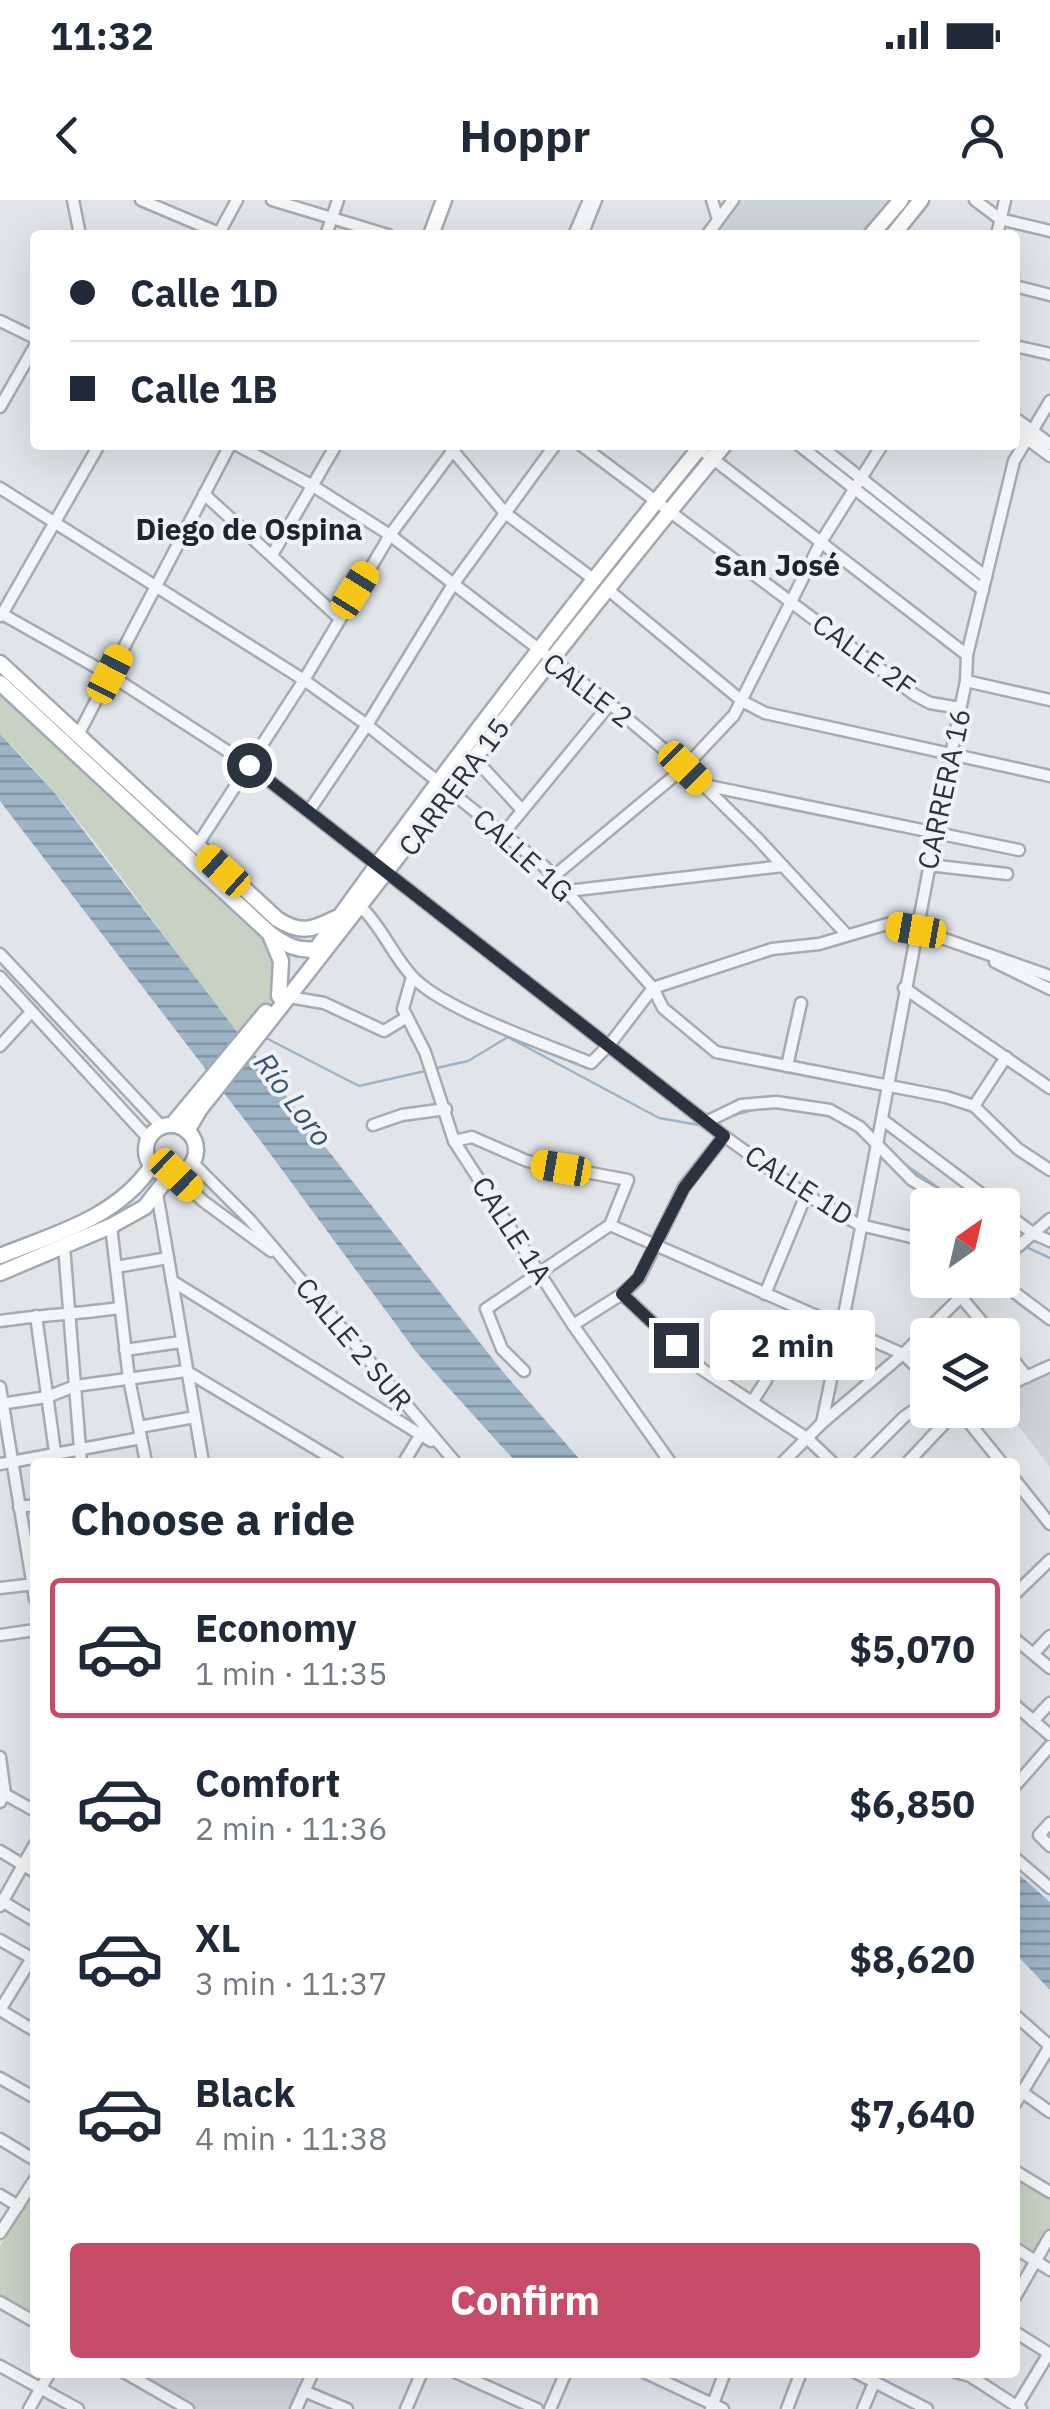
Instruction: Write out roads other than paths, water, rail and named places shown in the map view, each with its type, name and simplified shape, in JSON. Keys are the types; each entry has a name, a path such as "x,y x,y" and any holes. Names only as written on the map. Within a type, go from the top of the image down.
{"main road":[{"path":"429,230 435,200"},
{"path":"430,230 444,200"},
{"path":"876,230 901,200"},
{"path":"897,230 921,200"},
{"name":"CARRERA 15","path":"281,1001 337,918 475,759 592,578 696,450"},
{"name":"CARRERA 15","path":"173,1127 361,907 436,781 606,588 720,450"},
{"path":"0,663 196,847 288,926 307,931 337,918"},
{"path":"0,682 268,932 287,946 316,950 332,944"},
{"path":"268,932 281,961 281,1001"},
{"path":"0,1272 111,1226 145,1207 173,1176 193,1163 196,1146 173,1127 148,1138 145,1154 151,1167 173,1176"},
{"path":"0,1256 92,1219 124,1198 151,1167"}],"street":[{"path":"73,200 80,230"},
{"path":"141,200 209,230"},
{"path":"220,230 236,200"},
{"path":"272,200 372,230"},
{"path":"328,230 338,200"},
{"path":"577,230 592,200"},
{"path":"583,230 592,200"},
{"path":"712,200 718,219"},
{"path":"975,200 1000,219 1050,232"},
{"path":"997,230 1005,200"},
{"path":"710,230 728,201"},
{"path":"1020,287 1050,295"},
{"path":"0,321 30,336"},
{"path":"1020,347 1050,354"},
{"path":"0,407 30,355"},
{"name":"CARRERA 16","path":"822,1423 883,1120 904,988 968,656 1014,461 1050,402"},
{"path":"1020,424 1050,456"},
{"path":"1020,432 1050,444"},
{"path":"1,615 96,450"},
{"path":"78,737 204,494 231,450"},
{"name":"CALLE 2","path":"244,450 313,486 390,536 610,704 702,784 846,934"},
{"path":"272,555 333,450"},
{"path":"196,847 304,680 338,617 390,536 451,450"},
{"path":"455,450 505,513 592,578"},
{"path":"310,811 452,586 550,450"},
{"name":"CALLE 2F","path":"587,450 915,694 930,703 960,708"},
{"path":"703,450 968,656"},
{"path":"807,450 986,577"},
{"path":"823,450 983,590"},
{"path":"554,876 685,768 734,714 822,542 879,450"},
{"name":"CALLE 1G","path":"0,488 304,680 367,726 554,876 652,988 663,1008 716,1052 974,1106"},
{"path":"204,494 338,617"},
{"path":"606,588 742,700 765,713 1050,776"},
{"name":"CALLE 1D","path":"1,615 110,674 249,765 724,1136 806,1195 860,1225 910,1236"},
{"path":"966,680 1050,700"},
{"path":"503,834 610,704"},
{"path":"475,759 522,810"},
{"path":"702,784 1019,850"},
{"path":"929,864 1007,874"},
{"path":"567,891 783,866"},
{"path":"361,907 375,920 412,977 460,1009 591,1063 652,988 772,949 819,944 886,924 916,930 1050,976"},
{"path":"972,950 1050,990"},
{"path":"0,954 173,1127"},
{"path":"0,977 148,1138"},
{"path":"281,1001 324,1003 384,1030 407,1017 404,1009 412,977"},
{"path":"904,988 1050,1088"},
{"path":"787,1066 801,1003"},
{"path":"0,1046 31,1012"},
{"name":"CALLE 1A","path":"407,1017 434,1076 454,1141 538,1272 667,1458"},
{"path":"1006,1058 974,1106 1018,1149 1050,1170"},
{"path":"706,1122 741,1106 776,1102 830,1110 860,1128 912,1180 925,1188"},
{"path":"374,1125 402,1115 446,1109"},
{"path":"883,1120 973,1188"},
{"path":"573,1324 622,1294 638,1278 684,1188 724,1136"},
{"path":"454,1141 472,1137 527,1162 628,1180 610,1226 486,1308 502,1349 524,1371"},
{"name":"CALLE 2 SUR","path":"193,1163 250,1220 423,1431 451,1458"},
{"name":"CALLE 2 SUR","path":"173,1176 284,1260"},
{"path":"158,1193 202,1458"},
{"path":"764,1294 806,1195"},
{"path":"1020,1245 1050,1219"},
{"path":"111,1226 129,1379 145,1458"},
{"path":"610,1226 903,1354 910,1361"},
{"path":"1020,1236 1024,1242"},
{"path":"1020,1240 1050,1242"},
{"path":"64,1246 81,1456"},
{"path":"116,1266 168,1258"},
{"path":"172,1281 423,1431 406,1458"},
{"path":"622,1294 703,1370 808,1439 828,1458"},
{"path":"1020,1296 1050,1319"},
{"path":"787,1458 959,1298"},
{"path":"963,1298 979,1318"},
{"path":"0,1320 119,1308"},
{"path":"752,1402 765,1382 797,1308"},
{"path":"36,1316 56,1452"},
{"path":"125,1350 181,1342"},
{"path":"1020,1380 1050,1366"},
{"path":"1020,1368 1027,1377"},
{"path":"1,1404 47,1397 75,1386 186,1370 331,1458"},
{"path":"0,1386 6,1463 30,1540"},
{"path":"863,1458 910,1413"},
{"path":"6,1463 56,1452 81,1456 140,1433 195,1418"},
{"path":"912,1458 941,1428"},
{"path":"973,1428 998,1458"},
{"path":"1020,1486 1050,1524"},
{"path":"19,1507 30,1506"},
{"path":"1020,1584 1050,1560"},
{"path":"0,1588 30,1584"},
{"path":"0,1636 30,1631"},
{"path":"1034,1652 1050,1636"},
{"path":"1020,1642 1050,1668"},
{"path":"1033,1721 1050,1703"},
{"path":"1020,1710 1050,1735"},
{"path":"1020,1780 1050,1746"},
{"path":"0,1757 2,1795 30,1809"},
{"path":"1050,1823 1039,1836 1050,1846"},
{"path":"0,1851 30,1869"},
{"path":"30,1853 1,1903 30,1918"},
{"path":"1020,1862 1050,1888"},
{"path":"0,1940 30,1955"},
{"path":"30,1963 0,2010 30,2027"},
{"path":"1020,2019 1050,2046 1020,2087"},
{"path":"0,2078 30,2095"},
{"path":"1020,2091 1050,2112"},
{"path":"0,2139 30,2157"},
{"path":"1020,2174 1050,2192"},
{"path":"0,2233 30,2187"},
{"path":"0,2195 18,2206"},
{"path":"1020,2289 1050,2236"},
{"path":"1020,2251 1050,2270"},
{"path":"0,2302 30,2319"},
{"path":"977,2378 1019,2408 1050,2353 1020,2335"},
{"path":"0,2366 78,2409"},
{"path":"29,2409 47,2378"},
{"path":"133,2378 174,2406 188,2409"},
{"path":"296,2409 310,2378"},
{"path":"406,2409 419,2378"},
{"path":"468,2378 538,2409"},
{"path":"550,2409 563,2378"},
{"path":"656,2378 715,2408 723,2378"},
{"path":"787,2409 799,2378"},
{"path":"865,2378 927,2409"},
{"path":"863,2409 874,2384"},
{"path":"304,2390 347,2409"}],"water":[{"path":"0,734 54,792 319,1139 503,1372 578,1458 512,1458 417,1353 263,1144 0,801"},
{"path":"1020,1875 1050,1902 1050,1990 1020,1958"}],"waterway":[{"path":"432,1069 468,1061 508,1037 659,1118 705,1126"},
{"name":"Río Loro","path":"266,1038 359,1086 425,1071"},
{"path":"731,1116 756,1109"},
{"path":"903,1163 939,1188"},
{"path":"1024,1246 1050,1258"}],"district":[{"name":"Diego de Ospina","path":"249,530"},
{"name":"San José","path":"777,566"}]}
